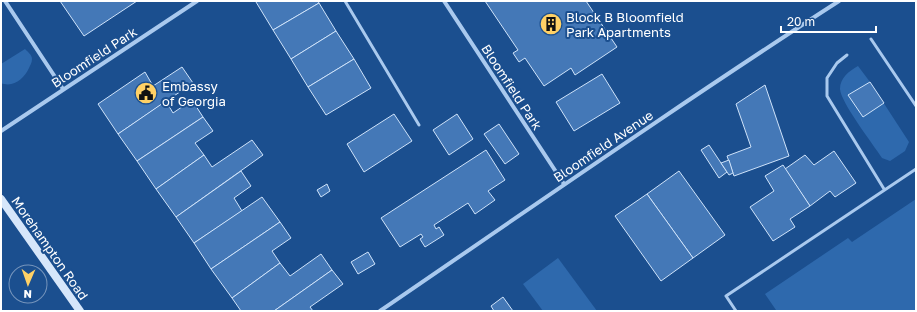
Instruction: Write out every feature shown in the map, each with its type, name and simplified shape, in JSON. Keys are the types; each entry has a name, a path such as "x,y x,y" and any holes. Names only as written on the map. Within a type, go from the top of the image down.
{"main road":[{"name":"Morehampton Road","path":"1,199 80,311"}],"street":[{"path":"5,1 63,89"},
{"name":"Bloomfield Park","path":"1,131 198,1"},
{"name":"Bloomfield Park","path":"444,1 564,184"},
{"name":"Bloomfield Avenue","path":"380,311 564,184 839,1"}],"lane":[{"path":"345,1 419,125"},
{"path":"871,39 916,106"},
{"path":"847,55 837,63 827,78 827,96 884,189"},
{"path":"736,311 726,296 916,169"}],"shaded area":[{"path":"25,49 32,58 27,72 18,82 10,84 1,83 1,64"},
{"path":"858,66 909,142 905,151 890,161 882,158 851,113 842,95 840,85 843,78"},
{"path":"916,199 916,311 775,311 776,310 765,294 848,238 852,242"},
{"path":"558,258 597,311 543,311 523,284"}],"building":[{"path":"60,1 137,1 84,36"},
{"path":"318,1 319,3 273,30 256,2"},
{"name":"Block B Bloomfield Park Apartments","path":"485,1 586,1 617,47 575,75 571,68 544,86 525,58 519,62 513,53 518,50"},
{"path":"319,3 336,31 291,59 273,30"},
{"path":"336,31 354,59 308,87 291,59"},
{"path":"354,59 371,88 326,115 308,87"},
{"name":"Embassy of Georgia","path":"182,67 193,83 118,134 98,104 145,72 153,86"},
{"path":"602,74 620,103 574,131 556,102"},
{"path":"870,82 884,103 863,117 848,95"},
{"path":"765,85 789,156 734,176 727,156 751,147 736,104"},
{"path":"192,100 203,117 137,161 118,134 166,101 173,113"},
{"path":"394,114 412,141 364,172 347,144"},
{"path":"457,114 473,139 449,155 433,130"},
{"path":"203,117 213,131 195,143 204,155 156,189 137,161"},
{"path":"499,124 519,154 505,164 484,134"},
{"path":"252,140 263,155 176,217 156,189 204,155 212,167"},
{"path":"709,145 727,172 719,178 701,150"},
{"path":"486,150 505,180 488,191 495,200 475,214 468,203 434,225 436,229 439,227 444,235 425,247 420,239 423,237 421,234 400,247 381,218"},
{"path":"834,151 856,183 835,197 830,191 810,206 785,169 805,155 814,165"},
{"path":"729,160 733,173 729,175 721,163"},
{"path":"783,165 810,206 790,219 795,227 773,241 750,207 774,191 765,176"},
{"path":"241,171 251,186 234,198 242,211 194,243 176,217"},
{"path":"679,171 725,235 693,258 647,194"},
{"path":"327,184 330,191 321,197 317,190"},
{"path":"647,194 693,258 661,281 615,216"},
{"path":"262,197 280,222 211,269 194,243"},
{"path":"280,222 291,238 272,251 280,263 232,298 211,269"},
{"path":"368,252 375,264 358,274 351,262"},
{"path":"321,254 332,270 274,311 241,311 232,298 280,263 290,276"},
{"path":"332,270 343,284 310,307 313,311 274,311"},
{"path":"503,297 513,311 494,311 491,306"}],"place":[{"name":"Block B Bloomfield Park Apartments","path":"551,24"},
{"name":"Embassy of Georgia","path":"146,93"}]}
